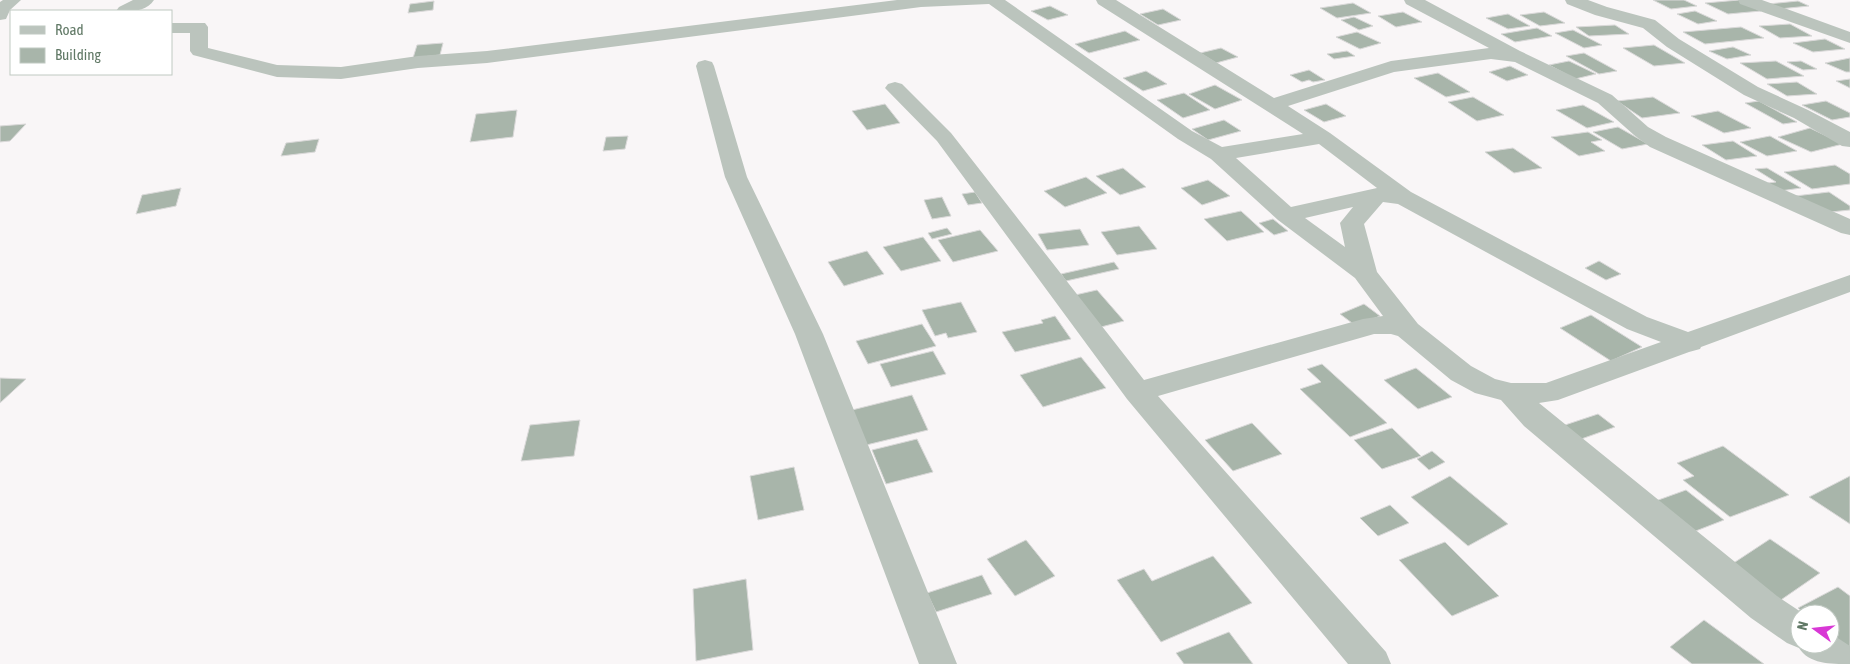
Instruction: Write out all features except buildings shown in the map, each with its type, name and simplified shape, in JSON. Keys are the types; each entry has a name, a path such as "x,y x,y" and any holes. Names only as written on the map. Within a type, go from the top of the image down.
{"street":[{"path":"2,26 3,8 13,0"},
{"path":"127,10 146,0"},
{"path":"172,28 199,27 199,51 277,70 341,72 418,62 487,57 921,2 986,0"},
{"path":"994,0 1185,135 1218,154 1286,215 1364,273 1408,330 1461,373 1486,386 1511,394 1548,393 1690,343 1850,283"},
{"path":"1104,0 1323,137 1403,197 1637,323 1690,343"},
{"path":"1412,0 1605,99 1641,131 1658,142 1850,228"},
{"path":"1573,0 1601,11 1649,24 1673,44 1752,91 1802,114 1850,141"},
{"path":"1746,0 1850,38"},
{"path":"1272,105 1391,67 1491,53 1520,57"},
{"path":"706,66 736,177 809,334 938,664"},
{"path":"895,88 944,137 1138,392 1372,664"},
{"path":"1218,154 1323,137"},
{"path":"1286,215 1377,195 1403,197"},
{"path":"1364,273 1352,223 1377,195"},
{"path":"1637,323 1660,353"},
{"path":"1138,392 1372,325 1392,325 1408,330"},
{"path":"1511,394 1534,418 1764,607 1790,625"}]}
